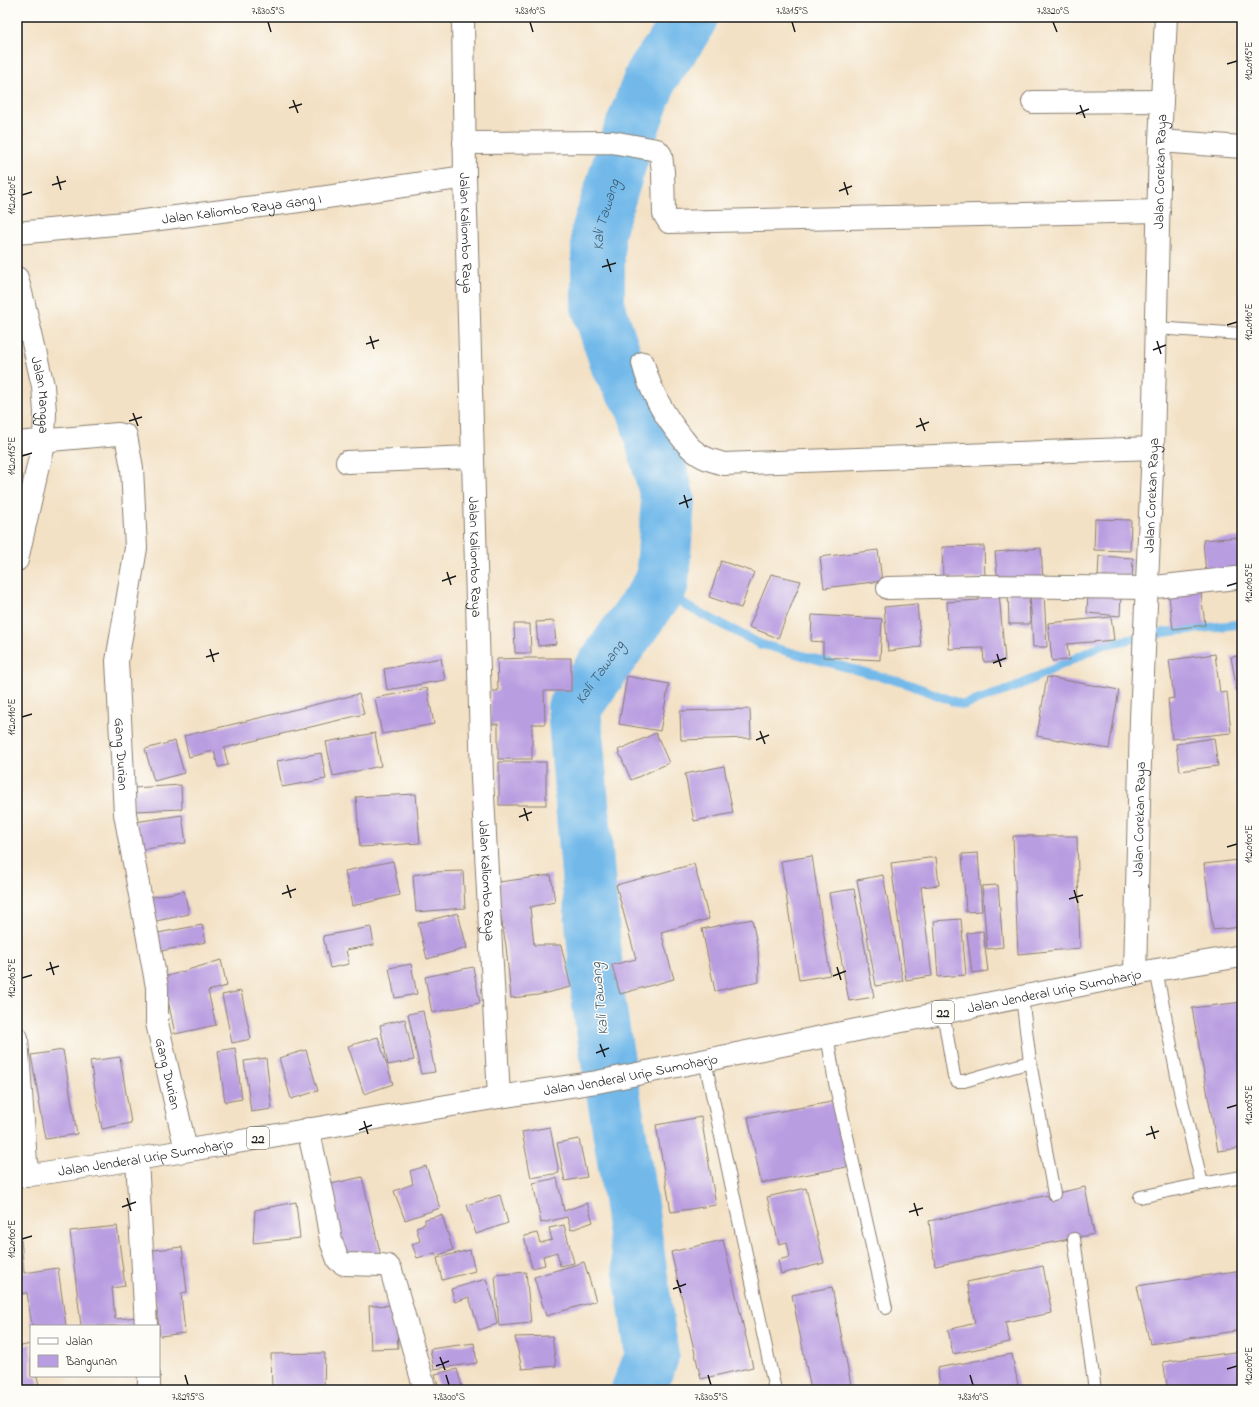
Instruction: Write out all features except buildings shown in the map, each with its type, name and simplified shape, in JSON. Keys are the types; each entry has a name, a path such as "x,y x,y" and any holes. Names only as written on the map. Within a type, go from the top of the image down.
{"main road":[{"name":"Jalan Kaliombo Raya","path":"463,17 464,143 482,778 499,1097"},
{"name":"Jalan Corekan Raya","path":"1146,972 1144,643 1153,448 1160,141 1166,17"},
{"path":"1033,102 1162,101"},
{"path":"1160,141 1242,147"},
{"path":"464,143 612,142 657,150 660,155 663,172 664,214 669,222 1159,211"},
{"name":"Jalan Kaliombo Raya Gang I","path":"17,233 136,222 292,202 465,177"},
{"name":"Jalan Mangga","path":"17,278 42,386 45,412 44,440 17,560"},
{"path":"643,363 646,376 660,406 672,425 693,450 708,459 724,464 1153,448"},
{"name":"Gang Durian","path":"44,440 118,434 126,436 128,445 132,468 136,548 117,661 124,814 157,987 157,1023 186,1150"},
{"path":"17,443 44,440"},
{"path":"347,462 472,457"},
{"path":"888,588 980,586 1146,588 1236,578"},
{"name":"Jalan Jenderal Urip Sumoharjo","path":"22,1177 597,1082 645,1071 705,1061 827,1035 1146,972 1242,956"},
{"path":"17,1038 22,1177"},
{"path":"308,1129 324,1200 331,1241 338,1260 344,1264 388,1266 391,1270 425,1390"},
{"path":"137,1159 146,1325"},
{"path":"149,1377 149,1390"}],"lane":[{"path":"1156,328 1242,334"},
{"path":"1146,972 1182,1101 1202,1184"},
{"path":"1022,997 1030,1062 1054,1194"},
{"path":"943,1012 954,1076 957,1081 964,1081 1030,1062"},
{"path":"827,1035 836,1083 886,1308"},
{"path":"705,1061 775,1390"},
{"path":"1140,1197 1242,1177"},
{"path":"1074,1239 1095,1390"}],"waterway":[{"name":"Kali Tawang","path":"638,1390 652,1356 629,1191 599,1005 574,708 662,583 668,500 644,409 618,366 598,306 598,232 625,146 652,75 679,37 691,17"},
{"path":"662,583 688,607 760,644 908,684 963,705 1014,688 1102,645 1167,632 1242,624"}]}
